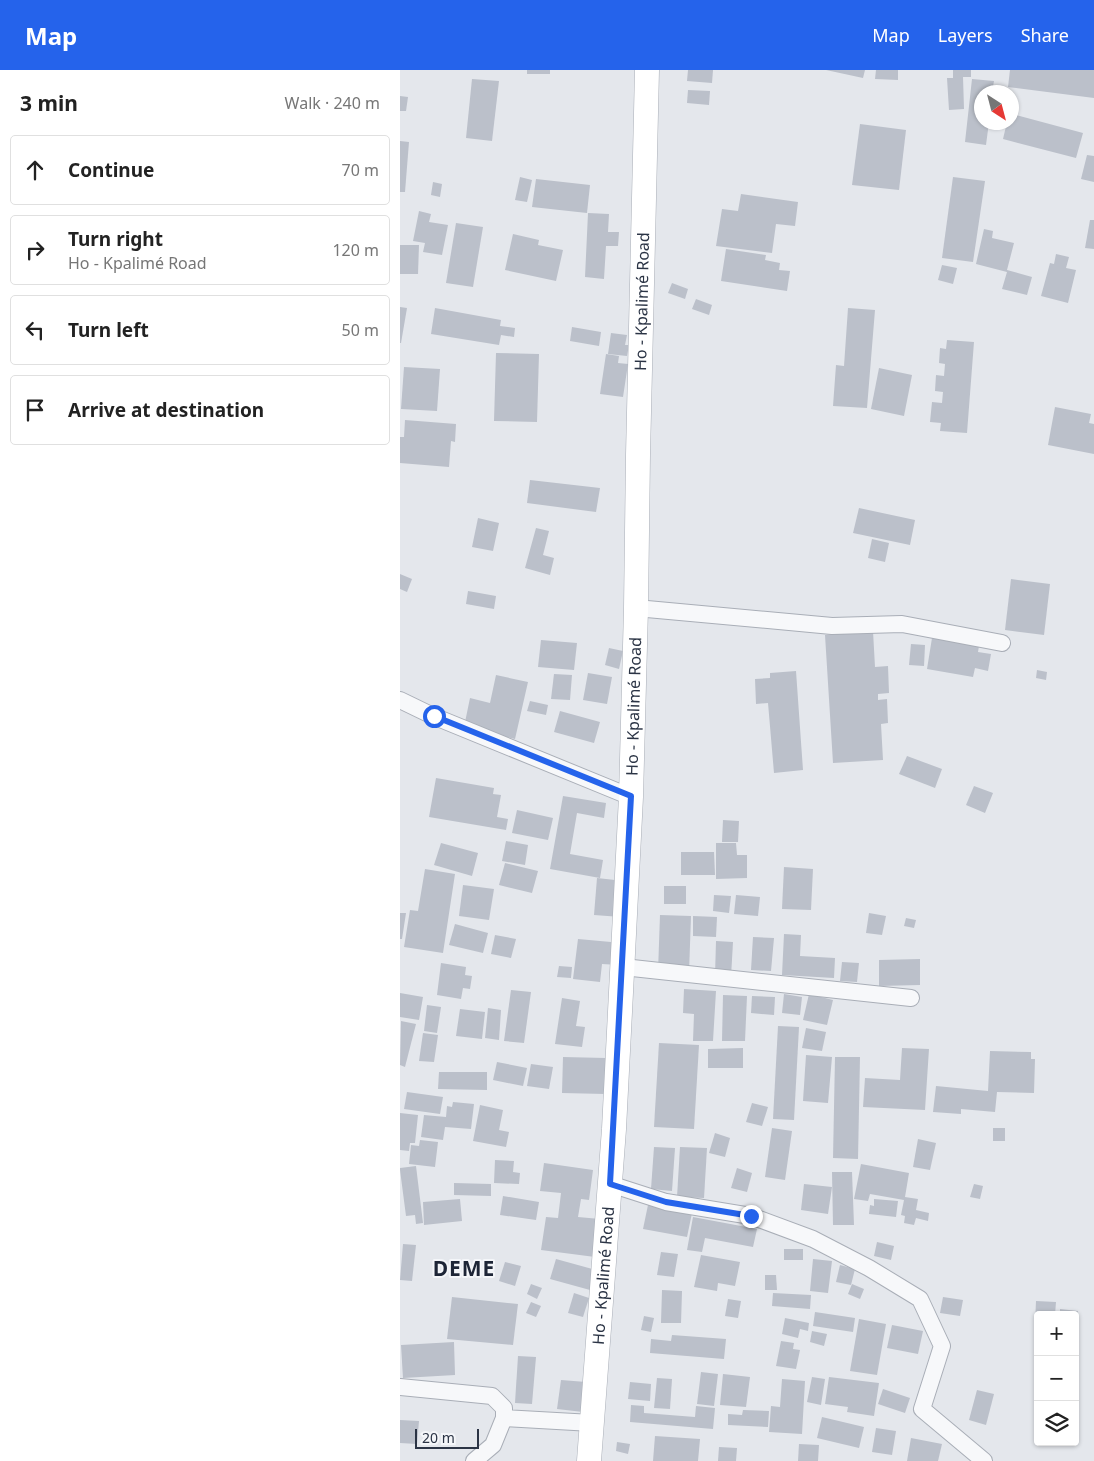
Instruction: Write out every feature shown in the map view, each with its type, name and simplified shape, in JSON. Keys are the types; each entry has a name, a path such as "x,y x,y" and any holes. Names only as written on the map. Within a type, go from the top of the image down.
{"main road":[{"name":"Ho - Kpalimé Road","path":"589,1461 610,1184 631,796 647,70"}],"street":[{"path":"636,608 832,626 902,624 1002,643"},
{"path":"400,700 434,716 631,796"},
{"path":"623,966 911,998"},
{"path":"610,1184 666,1202 760,1219 813,1239 869,1268 920,1299 942,1346 922,1408 984,1461"},
{"path":"400,1387 492,1396 504,1408 504,1418 493,1445 474,1461"},
{"path":"504,1418 592,1422"}],"building":[{"path":"527,70 550,70 550,74 527,74"},
{"path":"688,70 713,70 712,83 687,81"},
{"path":"826,70 865,70 863,78"},
{"path":"876,70 898,70 898,80 875,79"},
{"path":"953,70 971,70 971,77 963,77 964,109 949,110 947,78 953,78"},
{"path":"1010,70 1094,70 1094,98 1019,88 1019,85 1008,85"},
{"path":"472,79 499,81 492,141 466,138"},
{"path":"972,79 994,81 993,85 974,85 974,130 988,130 986,145 965,142"},
{"path":"688,90 710,91 709,105 687,103"},
{"path":"400,96 408,97 406,111 400,111"},
{"path":"1019,116 1083,133 1076,158 1003,139 1005,130 1019,130"},
{"path":"860,124 906,130 899,190 852,185"},
{"path":"400,141 409,142 405,192 400,192"},
{"path":"1087,155 1094,156 1094,182 1081,179"},
{"path":"520,177 532,180 527,202 515,200"},
{"path":"953,177 985,181 973,262 942,258"},
{"path":"536,179 590,185 587,213 532,207"},
{"path":"433,182 442,184 440,197 431,195"},
{"path":"741,194 798,202 795,226 776,224 772,253 716,246 722,209 738,211"},
{"path":"419,211 431,214 429,222 448,225 442,255 423,252 425,243 413,241"},
{"path":"588,213 609,214 608,232 619,232 618,246 606,246 604,279 585,277"},
{"path":"1090,220 1094,220 1094,249 1085,248"},
{"path":"456,223 483,227 473,287 446,283"},
{"path":"984,229 993,231 992,238 1014,243 1007,270 1032,277 1027,295 1002,289 1007,272 976,264"},
{"path":"513,234 539,240 538,245 563,250 556,281 505,270"},
{"path":"400,245 419,245 418,274 400,274"},
{"path":"726,249 766,255 765,260 780,263 779,270 790,271 787,291 721,281"},
{"path":"1056,254 1069,257 1066,268 1076,270 1068,303 1041,296 1050,263 1054,264"},
{"path":"942,265 957,268 953,284 938,280"},
{"path":"672,283 688,289 685,299 668,293"},
{"path":"696,299 712,305 709,315 692,309"},
{"path":"400,307 407,308 401,343 400,343"},
{"path":"435,308 501,320 500,326 515,328 514,337 501,335 499,345 431,334"},
{"path":"848,308 875,310 867,408 833,406 836,365 844,366"},
{"path":"572,327 601,332 599,346 570,341"},
{"path":"611,333 627,335 625,345 629,345 627,356 608,354"},
{"path":"947,340 974,342 967,433 940,431 941,423 930,422 932,402 942,403 943,392 935,391 936,375 944,376 945,364 939,363 940,348 946,349"},
{"path":"496,353 539,354 537,422 494,421"},
{"path":"606,354 619,356 618,363 628,364 623,397 600,394"},
{"path":"404,367 440,369 437,411 401,409"},
{"path":"879,368 912,375 904,416 871,409"},
{"path":"1055,407 1091,414 1089,423 1094,424 1094,454 1048,445"},
{"path":"405,420 456,424 455,442 451,441 449,467 400,463 400,437 404,437"},
{"path":"530,480 600,488 596,512 527,503"},
{"path":"859,508 915,520 910,545 853,533"},
{"path":"478,518 499,523 493,551 472,547"},
{"path":"536,528 549,531 543,555 554,558 550,575 525,568"},
{"path":"872,539 889,543 885,562 868,558"},
{"path":"400,574 412,579 407,592 400,589"},
{"path":"1011,579 1050,584 1044,635 1005,630"},
{"path":"468,591 496,596 494,609 466,604"},
{"path":"873,631 875,667 888,666 889,693 878,694 878,700 887,699 888,723 881,724 883,760 833,763 825,635"},
{"path":"932,638 979,646 978,652 991,654 988,671 975,668 973,677 927,669"},
{"path":"541,640 577,643 574,670 538,667"},
{"path":"911,644 925,645 924,666 909,665"},
{"path":"609,648 623,651 619,669 605,665"},
{"path":"1037,670 1047,672 1046,680 1036,678"},
{"path":"796,671 803,770 774,773 768,703 756,704 755,679 770,678 770,673"},
{"path":"588,673 612,677 607,704 583,700"},
{"path":"554,674 572,675 570,700 551,699"},
{"path":"496,675 528,682 515,739 464,727 470,698 490,703"},
{"path":"530,701 548,705 546,715 527,711"},
{"path":"560,711 600,722 594,743 554,732"},
{"path":"907,756 942,769 935,788 899,774"},
{"path":"436,778 494,788 493,794 501,795 497,817 508,819 506,830 429,817"},
{"path":"974,786 993,793 985,813 966,805"},
{"path":"563,796 606,803 604,818 577,813 570,854 603,860 600,878 550,869"},
{"path":"517,810 553,818 548,840 512,833"},
{"path":"723,820 739,821 738,842 722,842"},
{"path":"506,841 528,845 525,865 502,861"},
{"path":"441,843 478,853 472,876 434,865"},
{"path":"716,843 736,843 737,855 747,855 747,878 716,879"},
{"path":"681,852 714,852 715,875 681,875"},
{"path":"505,863 538,871 532,893 499,885"},
{"path":"784,867 813,869 811,910 782,909"},
{"path":"425,869 455,874 443,953 404,947 410,910 418,911"},
{"path":"597,878 624,881 621,917 594,915"},
{"path":"463,885 494,889 489,920 459,916"},
{"path":"664,886 686,886 686,904 664,904"},
{"path":"714,895 731,896 729,913 713,911"},
{"path":"736,895 760,897 758,916 734,914"},
{"path":"400,913 406,913 402,939 400,939"},
{"path":"869,913 886,916 882,935 866,933"},
{"path":"660,915 691,916 689,973 658,972"},
{"path":"693,916 717,917 716,937 693,936"},
{"path":"906,918 916,920 914,928 904,926"},
{"path":"455,924 488,933 483,953 449,945"},
{"path":"784,934 801,935 800,956 835,958 834,978 782,975"},
{"path":"495,935 516,939 511,958 491,954"},
{"path":"753,937 774,938 771,971 751,970"},
{"path":"578,939 622,943 619,965 602,964 600,982 573,979"},
{"path":"716,941 733,942 731,977 715,976"},
{"path":"920,959 920,985 879,986 879,960"},
{"path":"842,962 859,963 857,982 840,981"},
{"path":"441,963 466,967 465,975 472,976 470,989 463,988 461,999 437,995"},
{"path":"559,966 572,967 571,978 557,977"},
{"path":"684,989 716,991 713,1041 693,1041 694,1014 683,1013"},
{"path":"511,990 531,992 524,1043 504,1041"},
{"path":"400,993 423,997 419,1020 400,1017"},
{"path":"784,994 802,997 800,1015 782,1013"},
{"path":"809,994 833,1000 827,1025 803,1020"},
{"path":"723,995 747,996 745,1041 722,1041"},
{"path":"752,996 775,997 774,1015 751,1013"},
{"path":"562,998 580,1001 576,1026 585,1027 582,1047 555,1044"},
{"path":"427,1005 441,1007 437,1033 424,1031"},
{"path":"488,1008 501,1010 499,1040 485,1038"},
{"path":"460,1009 485,1012 482,1039 456,1036"},
{"path":"401,1021 416,1024 405,1067 400,1065"},
{"path":"778,1026 799,1027 794,1120 773,1119"},
{"path":"806,1028 826,1032 822,1051 802,1048"},
{"path":"423,1033 438,1035 434,1062 419,1061"},
{"path":"659,1043 699,1045 694,1129 654,1127"},
{"path":"743,1048 743,1068 708,1068 708,1049"},
{"path":"902,1048 929,1049 925,1110 863,1107 865,1078 900,1080"},
{"path":"990,1051 1031,1052 1031,1059 1035,1059 1034,1093 997,1092 995,1112 961,1109 961,1114 933,1112 936,1086 988,1091"},
{"path":"806,1055 832,1057 828,1103 803,1101"},
{"path":"563,1057 606,1058 605,1094 562,1093"},
{"path":"835,1057 860,1057 858,1159 833,1158"},
{"path":"497,1062 527,1068 523,1086 493,1080"},
{"path":"531,1064 553,1067 549,1089 527,1086"},
{"path":"439,1072 487,1072 487,1090 438,1089"},
{"path":"407,1092 443,1097 440,1114 404,1109"},
{"path":"453,1102 474,1104 471,1129 445,1127 443,1140 421,1137 424,1115 446,1117 447,1106 452,1107"},
{"path":"752,1103 768,1107 762,1126 746,1122"},
{"path":"480,1105 503,1110 499,1130 509,1132 506,1147 473,1141"},
{"path":"400,1113 418,1115 415,1143 410,1143 409,1151 400,1150"},
{"path":"772,1128 792,1131 785,1180 765,1177"},
{"path":"993,1128 1005,1128 1005,1141 993,1141"},
{"path":"715,1133 730,1138 725,1157 709,1153"},
{"path":"918,1139 936,1143 930,1170 913,1167"},
{"path":"420,1140 438,1142 435,1167 409,1164 411,1145 419,1146"},
{"path":"654,1147 675,1148 672,1191 651,1189"},
{"path":"680,1147 707,1148 704,1198 677,1197"},
{"path":"495,1160 514,1161 513,1172 520,1173 519,1184 494,1183"},
{"path":"544,1163 593,1170 589,1200 581,1199 578,1217 600,1219 595,1257 541,1250 546,1217 558,1218 561,1193 540,1191"},
{"path":"861,1164 909,1173 905,1197 918,1199 916,1210 929,1213 928,1221 916,1218 914,1225 904,1223 905,1216 901,1215 904,1200 870,1194 868,1201 854,1199"},
{"path":"416,1166 423,1223 416,1224 415,1215 406,1216 400,1168"},
{"path":"737,1168 752,1173 747,1192 731,1188"},
{"path":"832,1172 852,1172 854,1225 833,1225"},
{"path":"454,1183 491,1184 491,1196 454,1195"},
{"path":"804,1184 832,1187 828,1214 801,1210"},
{"path":"974,1184 983,1186 980,1199 970,1197"},
{"path":"503,1196 539,1202 536,1220 500,1215"},
{"path":"460,1199 462,1221 424,1225 423,1202"},
{"path":"874,1199 898,1201 896,1217 869,1214 870,1205 874,1206"},
{"path":"648,1205 692,1213 687,1237 643,1229"},
{"path":"693,1217 757,1229 753,1247 705,1238 702,1252 687,1250"},
{"path":"877,1242 894,1246 891,1260 874,1256"},
{"path":"403,1244 416,1245 412,1281 400,1280"},
{"path":"784,1249 803,1249 803,1260 784,1260"},
{"path":"661,1252 678,1254 674,1277 657,1275"},
{"path":"701,1255 740,1262 735,1286 718,1283 717,1291 694,1287"},
{"path":"556,1259 596,1270 590,1290 550,1279"},
{"path":"813,1259 832,1261 828,1293 810,1291"},
{"path":"505,1262 521,1266 515,1286 499,1281"},
{"path":"840,1265 855,1269 851,1285 836,1282"},
{"path":"765,1275 776,1275 777,1290 765,1290"},
{"path":"531,1284 542,1288 537,1299 527,1294"},
{"path":"852,1284 864,1289 860,1299 848,1294"},
{"path":"662,1290 682,1291 681,1323 661,1323"},
{"path":"574,1293 589,1298 583,1317 568,1313"},
{"path":"773,1293 811,1295 810,1309 772,1306"},
{"path":"452,1297 518,1304 513,1345 447,1339"},
{"path":"943,1297 963,1300 960,1316 940,1313"},
{"path":"728,1299 741,1301 738,1318 725,1316"},
{"path":"1036,1301 1056,1302 1055,1311 1036,1311"},
{"path":"531,1302 541,1306 536,1317 526,1313"},
{"path":"1060,1309 1078,1311 1060,1311"},
{"path":"815,1312 855,1318 853,1332 813,1326"},
{"path":"644,1316 654,1318 651,1332 641,1330"},
{"path":"785,1318 809,1323 808,1331 800,1329 798,1338 782,1334"},
{"path":"859,1319 886,1324 877,1375 850,1371"},
{"path":"892,1325 923,1331 918,1354 887,1348"},
{"path":"812,1331 827,1334 824,1346 810,1342"},
{"path":"672,1335 726,1339 724,1359 650,1353 651,1339 671,1341"},
{"path":"781,1341 794,1343 793,1349 800,1350 796,1369 776,1366"},
{"path":"454,1342 455,1375 403,1378 401,1345"},
{"path":"518,1356 536,1357 532,1404 515,1403"},
{"path":"701,1372 718,1374 714,1406 697,1404"},
{"path":"723,1374 750,1377 746,1407 720,1405"},
{"path":"812,1377 825,1379 821,1405 807,1402"},
{"path":"829,1377 879,1383 874,1416 847,1412 848,1407 825,1404"},
{"path":"657,1378 672,1379 670,1409 654,1408"},
{"path":"782,1379 805,1381 802,1434 769,1432 771,1406 780,1407"},
{"path":"561,1380 586,1382 583,1412 557,1409"},
{"path":"630,1382 651,1384 650,1401 628,1399"},
{"path":"883,1389 910,1398 905,1413 878,1404"},
{"path":"977,1390 994,1394 986,1425 969,1420"},
{"path":"631,1405 644,1406 644,1413 695,1417 696,1406 715,1408 713,1429 630,1422"},
{"path":"743,1410 769,1411 768,1427 728,1425 728,1414 742,1415"},
{"path":"822,1417 864,1427 859,1448 817,1438"},
{"path":"400,1420 419,1421 417,1444 400,1443"},
{"path":"876,1428 896,1431 892,1455 872,1452"},
{"path":"655,1436 700,1439 698,1461 653,1461"},
{"path":"911,1438 942,1444 938,1461 907,1461"},
{"path":"617,1442 630,1444 628,1454 616,1451"},
{"path":"799,1444 819,1445 818,1461 798,1461"},
{"path":"719,1447 737,1448 736,1461 718,1461"}],"district":[{"name":"DEME","path":"464,1268"}],"route":[{"path":"434,716 631,796 610,1184 666,1202 751,1216"}]}
